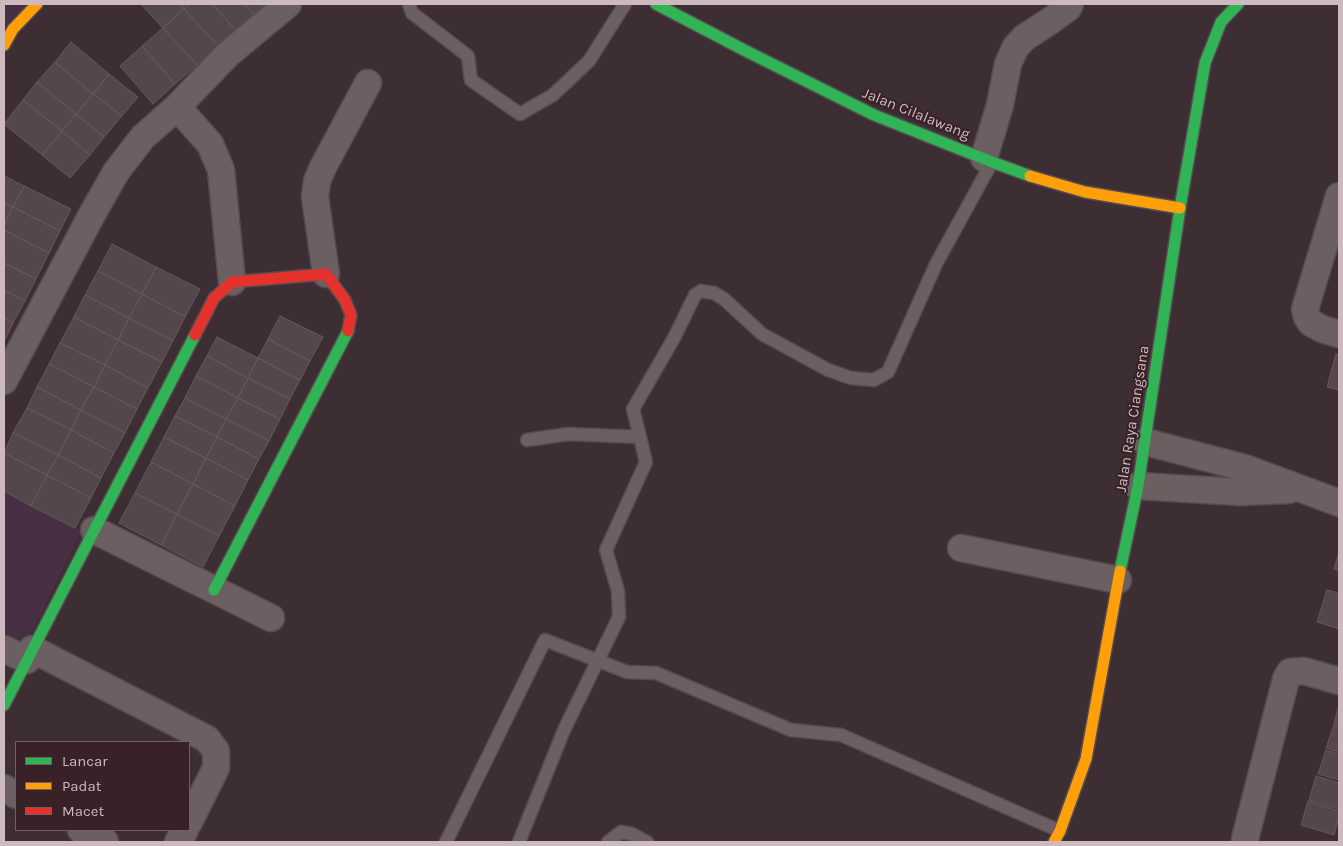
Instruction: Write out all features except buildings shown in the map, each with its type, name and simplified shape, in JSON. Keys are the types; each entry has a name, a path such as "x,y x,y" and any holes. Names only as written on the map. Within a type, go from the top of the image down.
{"street":[{"path":"4,45 13,30 37,4"},
{"path":"4,381 116,172 143,137 176,107 228,54 288,4"},
{"name":"Jalan Cilalawang","path":"656,4 874,115 988,160 1045,181 1085,192 1180,208"},
{"path":"988,160 1008,64 1015,48 1024,38 1050,22 1068,8 1070,4"},
{"name":"Jalan Raya Ciangsana","path":"1057,836 1086,759 1118,580 1146,442 1180,208 1205,63 1220,22 1238,4"},
{"path":"214,590 347,334 351,315 345,300 326,274 315,197 317,181 323,167 368,83"},
{"path":"176,107 210,144 221,170 232,282"},
{"path":"1339,196 1305,309 1306,317 1311,323 1339,334"},
{"path":"4,705 214,298 232,282 326,274"},
{"path":"1146,442 1245,468 1339,503"},
{"path":"1138,486 1240,492 1302,489"},
{"path":"94,530 271,618"},
{"path":"961,548 1118,580"},
{"path":"4,649 29,655 207,739 216,751 216,768 190,820"},
{"path":"1245,842 1286,679 1290,672 1304,672 1339,681"},
{"path":"4,788 15,794"},
{"path":"84,831 105,842"},
{"path":"178,842 184,831"}],"lane":[{"path":"409,4 412,13 468,56 471,80 520,114 554,95 588,62 625,4"},
{"path":"519,842 564,730 620,617 618,591 606,550 646,462 634,409 696,295 701,291 714,292 762,334 828,370 859,380 874,380 888,372 936,264 988,160"},
{"path":"527,440 568,434 640,437"},
{"path":"446,842 545,640 626,672 656,672 791,730 841,736 1057,836"},
{"path":"608,842 621,832 632,834 647,842"}],"shaded area":[{"path":"4,4 37,4 4,45"},
{"path":"4,491 81,531 30,636 20,639 4,636"}],"traffic: fast":[{"path":"656,4 874,115 1030,176"},
{"path":"1120,571 1138,486 1180,208 1205,63 1221,22 1238,4"},
{"path":"214,590 348,331"},
{"path":"4,705 195,335"}],"traffic: slow":[{"path":"4,45 13,29 37,4"},
{"path":"1030,176 1085,192 1180,208"},
{"path":"1054,842 1060,831 1086,759 1120,571"}],"traffic: jam":[{"path":"195,335 214,298 232,282 326,274 345,300 351,315 348,331"}]}
